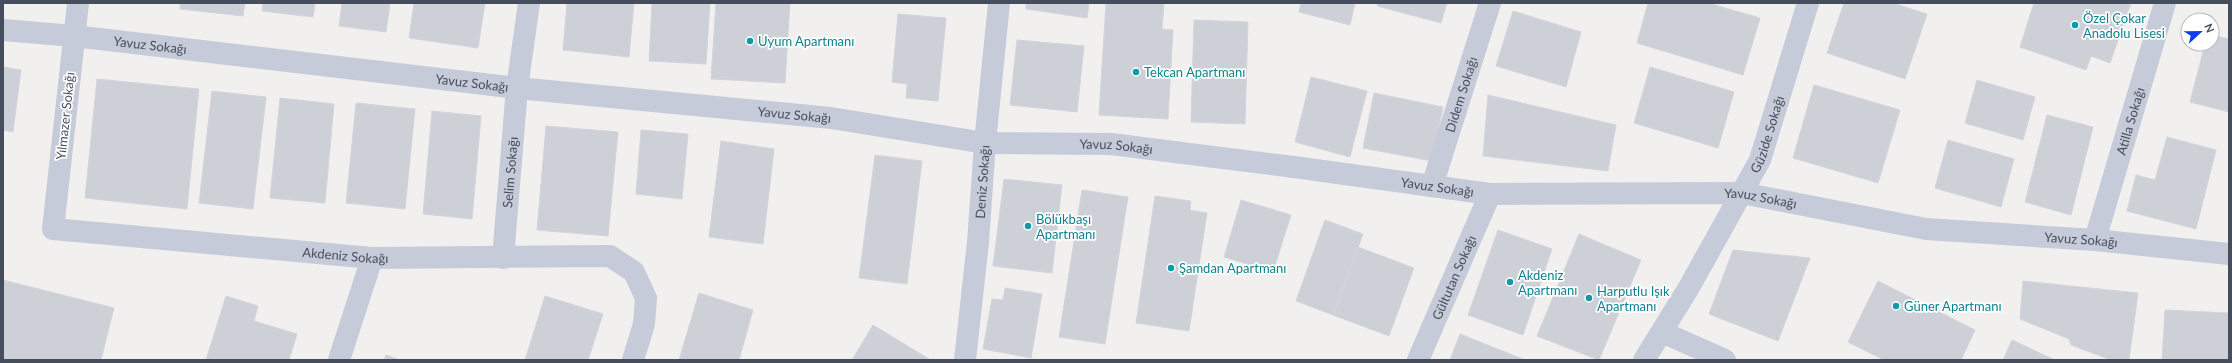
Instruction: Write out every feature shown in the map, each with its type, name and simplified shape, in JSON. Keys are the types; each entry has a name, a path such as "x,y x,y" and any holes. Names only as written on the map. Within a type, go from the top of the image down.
{"street":[{"name":"Yılmazer Sokağı","path":"53,229 78,3"},
{"name":"Selim Sokağı","path":"503,258 517,88 529,3"},
{"name":"Deniz Sokağı","path":"965,360 978,242 985,143 999,3"},
{"name":"Didem Sokağı","path":"1432,186 1490,3"},
{"name":"Güzide Sokağı","path":"1644,360 1662,332 1760,160 1808,3"},
{"name":"Atilla Sokağı","path":"2095,240 2166,3"},
{"name":"Yavuz Sokağı","path":"3,30 74,36 517,88 831,118 985,143 1111,144 1490,194 1742,193 1926,229 2095,240 2229,254"},
{"name":"Gültutan Sokağı","path":"1418,360 1490,194"},
{"name":"Akdeniz Sokağı","path":"53,229 372,258 610,256 634,272 646,298 644,324 633,360"},
{"path":"339,360 372,258"},
{"path":"1662,332 1725,360"}],"building":[{"path":"180,3 245,3 243,16 180,9"},
{"path":"263,3 315,3 313,17 262,11"},
{"path":"342,3 390,3 386,32 339,26"},
{"path":"414,3 485,3 478,48 409,38"},
{"path":"567,3 634,3 629,57 563,50"},
{"path":"652,3 710,3 706,64 649,61"},
{"name":"Uyum Apartmanı","path":"716,3 790,3 785,83 711,79"},
{"path":"1026,3 1089,3 1087,18 1026,9"},
{"name":"Tekcan Apartmanı","path":"1106,3 1164,3 1162,29 1173,30 1168,119 1099,115"},
{"path":"1301,3 1355,3 1350,25 1299,12"},
{"path":"1378,3 1447,3 1441,23 1377,6"},
{"path":"1648,3 1708,3 1760,18 1743,75 1637,43"},
{"path":"1844,3 1892,3 1927,14 1905,79 1827,53"},
{"name":"Özel Çokar Anadolu Lisesi","path":"2034,3 2131,3 2110,63 2091,56 2086,70 2020,47"},
{"path":"1513,11 1581,32 1566,87 1496,66"},
{"path":"898,14 946,18 938,101 906,98 907,84 892,82"},
{"path":"1194,20 1248,22 1245,124 1191,122"},
{"path":"2220,37 2229,39 2229,112 2190,102 2203,52 2220,52"},
{"path":"1017,40 1084,46 1077,112 1010,105"},
{"path":"3,67 21,70 13,132 3,130"},
{"path":"1650,67 1734,92 1718,148 1634,123"},
{"path":"1311,77 1367,91 1350,157 1295,142"},
{"path":"97,79 199,89 187,209 85,198"},
{"path":"1977,80 2035,97 2023,140 1965,123"},
{"path":"1814,85 1900,110 1878,183 1793,158"},
{"path":"212,91 266,97 253,209 199,203"},
{"path":"1374,93 1443,107 1432,161 1363,148"},
{"path":"1488,95 1616,125 1608,171 1483,156"},
{"path":"280,98 334,104 325,203 270,198"},
{"path":"356,103 415,109 405,209 346,203"},
{"path":"432,111 481,116 472,219 423,214"},
{"path":"2047,115 2093,127 2071,215 2025,202"},
{"path":"546,126 618,132 608,236 537,230"},
{"path":"641,130 688,134 682,199 636,194"},
{"path":"2167,137 2216,150 2196,229 2127,211 2136,175 2155,180"},
{"path":"1948,140 2014,159 2001,207 1935,188"},
{"path":"721,141 774,149 763,244 709,237"},
{"path":"875,155 922,161 907,284 859,278"},
{"name":"Bölükbaşı Apartmanı","path":"1004,179 1062,185 1052,273 993,266"},
{"path":"1082,190 1128,197 1105,344 1059,337"},
{"name":"Şamdan Apartmanı","path":"1155,196 1191,201 1190,210 1207,213 1189,331 1136,323"},
{"path":"1241,200 1291,215 1273,272 1224,257"},
{"path":"1325,220 1363,234 1333,315 1296,301"},
{"name":"Akdeniz Apartmanı","path":"1498,230 1552,249 1523,335 1468,315"},
{"name":"Harputlu Işık Apartmanı","path":"1579,234 1641,260 1599,360 1537,336"},
{"path":"1358,247 1414,268 1389,336 1333,315"},
{"path":"1733,250 1810,258 1778,341 1709,314"},
{"path":"3,280 114,308 101,360 3,360"},
{"name":"Güner Apartmanı","path":"1878,281 1975,330 1961,360 1884,360 1848,342"},
{"path":"2023,281 2138,293 2129,360 2111,360 2071,345 2069,339 2020,319"},
{"path":"1005,288 1042,294 1031,358 983,349 992,299 1003,300"},
{"path":"699,293 753,310 739,360 679,360"},
{"path":"226,296 258,306 254,321 297,334 289,360 206,360"},
{"path":"545,296 603,314 588,360 525,360"},
{"path":"2165,310 2229,313 2229,360 2162,360"},
{"path":"873,325 929,359 852,360"},
{"path":"1460,334 1525,360 1450,360"},
{"path":"2012,340 2055,360 2003,360"},
{"path":"386,355 400,360 384,360"}],"place":[{"name":"Özel Çokar Anadolu Lisesi","path":"2075,25"},
{"name":"Uyum Apartmanı","path":"750,41"},
{"name":"Tekcan Apartmanı","path":"1136,72"},
{"name":"Bölükbaşı Apartmanı","path":"1028,226"},
{"name":"Şamdan Apartmanı","path":"1171,268"},
{"name":"Akdeniz Apartmanı","path":"1510,282"},
{"name":"Harputlu Işık Apartmanı","path":"1589,298"},
{"name":"Güner Apartmanı","path":"1896,306"}]}
